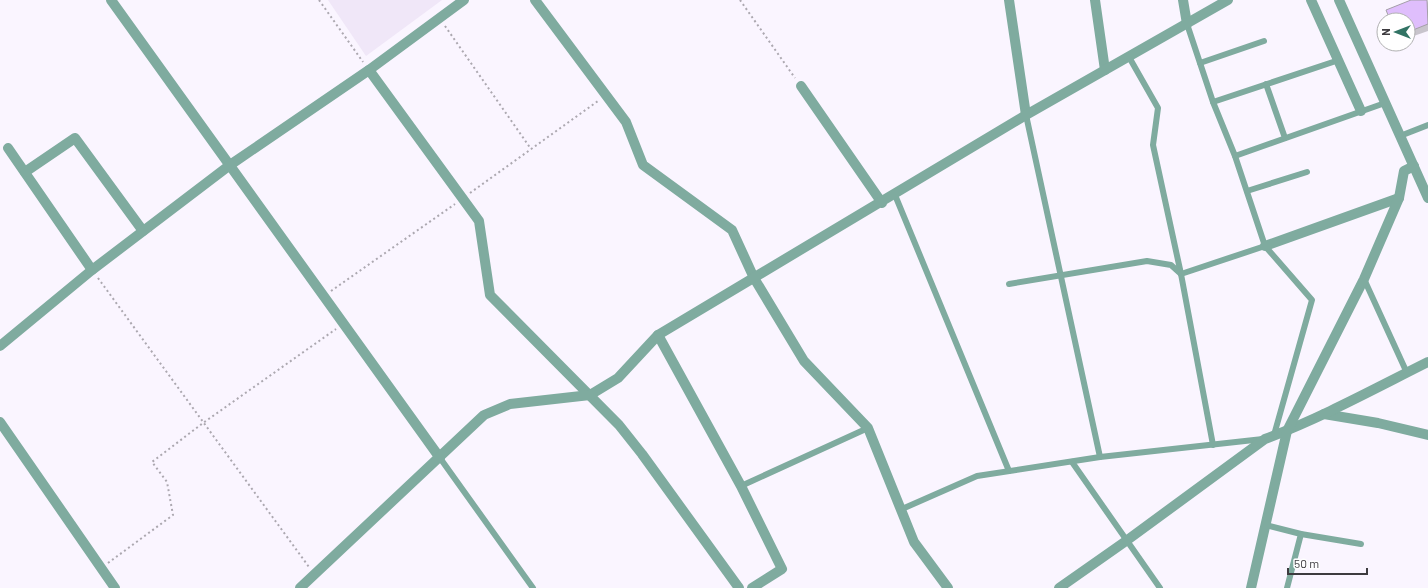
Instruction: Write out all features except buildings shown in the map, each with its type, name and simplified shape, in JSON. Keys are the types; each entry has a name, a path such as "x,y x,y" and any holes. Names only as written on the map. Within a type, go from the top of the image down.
{"street":[{"path":"111,0 440,458"},
{"path":"0,346 92,270 230,165 369,70 464,0"},
{"path":"536,0 626,122 643,165 732,230 754,278 804,361 868,428 902,509 914,542 948,588"},
{"path":"1009,0 1026,115"},
{"path":"1095,0 1105,70"},
{"path":"1183,0 1187,24"},
{"path":"300,588 484,415 510,404 590,395 618,378 658,335 895,195 1026,115 1228,0"},
{"path":"1311,0 1361,111"},
{"path":"1339,0 1414,166 1424,181 1428,198"},
{"path":"369,70 479,222 490,295 619,425 642,454 739,588"},
{"path":"801,86 882,202"},
{"path":"25,172 75,138 143,231"},
{"path":"8,148 92,270"},
{"path":"1251,588 1287,431 1364,279 1399,198 1404,171 1414,166"},
{"path":"1265,246 1399,198"},
{"path":"658,335 741,486 782,569 752,588"},
{"path":"1059,588 1269,437 1287,431 1324,414 1428,362"},
{"path":"1324,414 1378,423 1428,435"},
{"path":"0,422 115,588"}],"lane":[{"path":"902,509 977,476 1100,457 1213,445 1269,437 1312,300 1265,246 1235,156 1214,102 1187,24"},
{"path":"1200,63 1264,41"},
{"path":"1129,57 1158,108 1154,145 1181,274 1213,445"},
{"path":"1214,102 1339,60"},
{"path":"1266,84 1285,138"},
{"path":"1235,156 1385,103"},
{"path":"1026,115 1100,457"},
{"path":"1400,136 1428,125"},
{"path":"1247,191 1307,172"},
{"path":"895,195 1009,471"},
{"path":"1181,274 1265,246"},
{"path":"1009,284 1146,261 1171,265 1181,274"},
{"path":"1364,279 1407,373"},
{"path":"741,486 868,428"},
{"path":"440,458 533,588"},
{"path":"1072,462 1160,588"},
{"path":"1266,525 1301,534 1361,544"},
{"path":"1287,588 1301,534"}],"path":[{"path":"319,0 369,70"},
{"path":"740,0 801,86"},
{"path":"440,18 531,149"},
{"path":"92,270 314,575"},
{"path":"101,568 173,515 167,482 152,462 203,423 343,324"}],"shaded area":[{"path":"328,0 442,0 366,56"}]}
